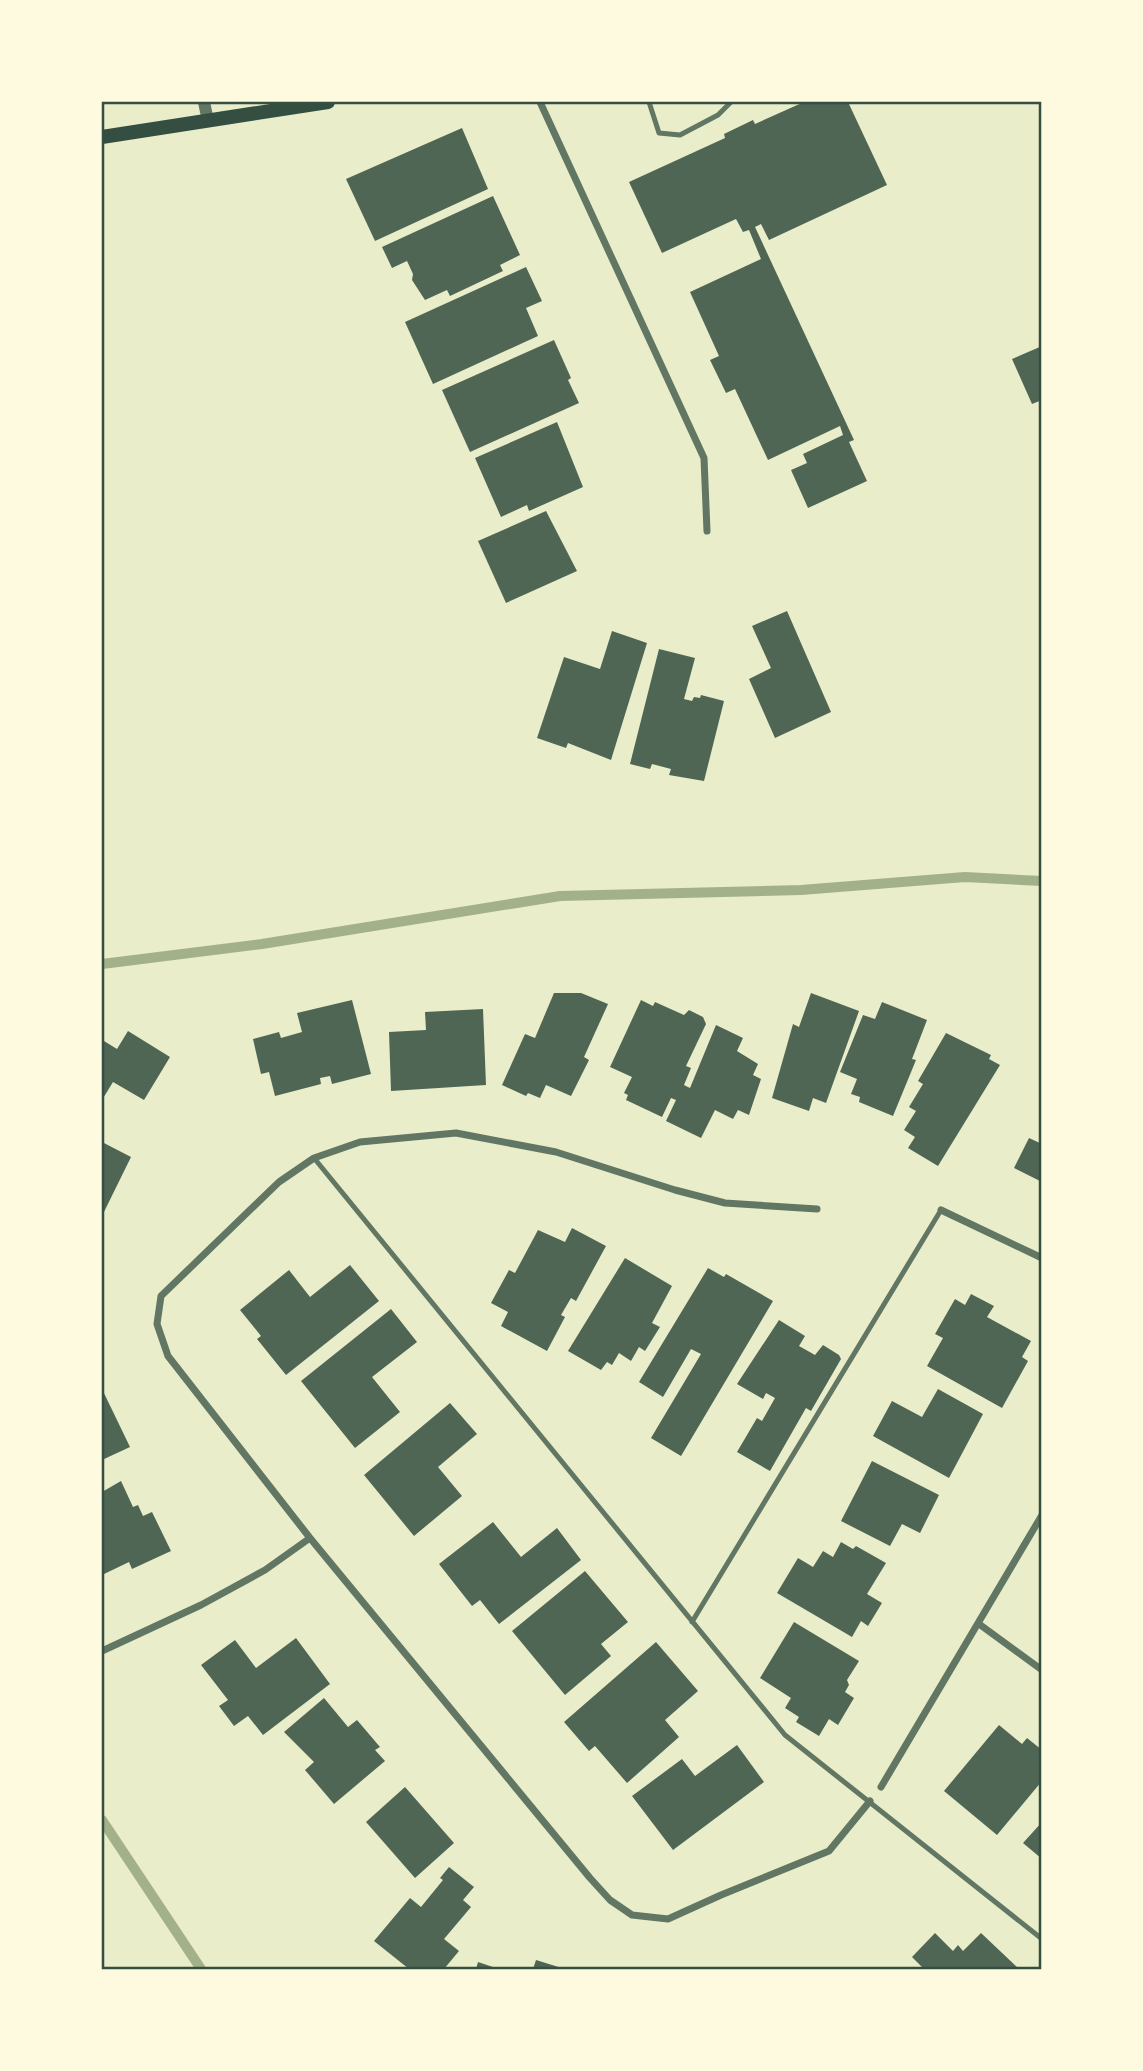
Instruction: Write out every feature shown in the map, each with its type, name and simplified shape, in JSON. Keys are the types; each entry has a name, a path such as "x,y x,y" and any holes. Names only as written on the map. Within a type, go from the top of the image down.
{"main road":[{"path":"102,137 328,102"}],"street":[{"path":"204,102 208,121"},
{"path":"540,102 704,458 707,531"},
{"path":"817,1209 725,1203 674,1190 556,1152 456,1133 360,1142 314,1158 279,1182 161,1296 157,1324 168,1356 310,1538 590,1878 610,1900 632,1915 668,1919 829,1851 870,1801"},
{"path":"941,1210 1041,1258"},
{"path":"881,1787 1041,1515"},
{"path":"102,1651 201,1605 265,1570 310,1538"},
{"path":"979,1624 1041,1670"}],"lane":[{"path":"649,102 659,133 680,135 718,115 731,102"},
{"path":"314,1158 785,1735 1041,1939"},
{"path":"692,1622 941,1210"}],"building":[{"path":"804,102 848,102 887,185 769,240 761,224 755,227 854,440 849,442 867,481 808,508 791,470 807,463 803,454 843,435 840,426 768,460 735,389 726,393 710,360 719,356 690,292 761,259 749,230 743,232 736,219 662,253 629,182 725,138 724,134 753,120 755,124"},
{"path":"462,128 488,189 375,241 346,179"},
{"path":"493,196 520,255 500,265 503,271 450,296 447,290 425,300 412,280 413,274 407,261 392,268 382,247"},
{"path":"526,267 542,301 526,308 538,336 433,384 405,322"},
{"path":"554,340 579,403 470,452 442,390"},
{"path":"1042,346 1042,400 1032,404 1012,359"},
{"path":"557,422 583,487 529,511 527,505 501,517 475,458"},
{"path":"546,511 577,571 506,603 478,541"},
{"path":"787,611 831,712 775,738 749,679 771,668 752,626"},
{"path":"612,631 647,643 611,760 568,743 566,748 537,738 564,657 600,669"},
{"path":"659,649 695,658 684,699 692,701 694,697 700,698 701,695 724,701 704,781 669,775 671,769 652,764 650,769 630,764"},
{"path":"554,993 581,993 608,1004 584,1057 589,1060 571,1096 546,1085 540,1098 528,1093 526,1096 502,1085 525,1034 535,1038"},
{"path":"811,993 859,1011 826,1103 813,1098 809,1111 772,1098 793,1024 799,1027"},
{"path":"352,1000 371,1074 332,1084 330,1076 320,1078 321,1084 275,1096 269,1072 261,1074 253,1039 279,1032 281,1038 302,1032 297,1013"},
{"path":"641,1000 653,1006 655,1002 684,1015 689,1010 703,1017 706,1024 686,1066 691,1068 684,1085 690,1088 716,1025 743,1038 737,1051 758,1064 753,1075 761,1079 749,1115 738,1110 733,1119 715,1110 701,1138 666,1121 676,1100 671,1098 662,1117 626,1100 628,1095 624,1093 632,1077 610,1067"},
{"path":"882,1002 927,1020 912,1059 916,1060 893,1116 859,1102 860,1097 851,1094 857,1079 840,1072 863,1015 875,1019"},
{"path":"483,1009 486,1085 391,1091 389,1032 426,1030 425,1012"},
{"path":"128,1031 170,1057 144,1100 113,1082 102,1100 102,1045 104,1041 117,1049"},
{"path":"946,1033 991,1055 989,1059 1000,1065 938,1166 908,1148 915,1137 904,1130 916,1111 909,1107 923,1084 918,1081"},
{"path":"1029,1138 1042,1144 1042,1182 1014,1168"},
{"path":"102,1142 131,1157 102,1216"},
{"path":"572,1228 606,1246 576,1301 571,1298 561,1315 565,1317 547,1351 501,1326 508,1312 491,1303 509,1270 515,1273 538,1230 565,1242"},
{"path":"625,1258 672,1286 652,1323 660,1327 645,1351 639,1347 631,1361 619,1353 612,1365 607,1362 601,1370 568,1351"},
{"path":"350,1265 379,1301 286,1375 257,1339 261,1336 240,1310 289,1270 310,1297"},
{"path":"708,1268 724,1277 726,1274 773,1301 681,1456 651,1438 701,1354 691,1349 663,1397 639,1382"},
{"path":"971,1294 994,1306 987,1317 1031,1341 1022,1357 1028,1361 1002,1408 927,1366 943,1338 935,1334 955,1299 965,1305"},
{"path":"391,1309 417,1342 372,1377 400,1412 355,1448 301,1381"},
{"path":"779,1320 805,1336 799,1346 815,1355 823,1345 841,1359 811,1411 806,1408 770,1471 737,1452 757,1418 762,1421 775,1398 766,1393 763,1399 737,1384"},
{"path":"102,1389 130,1447 102,1460"},
{"path":"938,1389 983,1414 949,1478 873,1436 892,1401 922,1417"},
{"path":"450,1403 477,1434 438,1467 462,1496 414,1536 364,1475"},
{"path":"872,1461 939,1495 920,1533 902,1524 890,1546 841,1521"},
{"path":"121,1481 133,1507 138,1505 143,1516 152,1512 171,1551 132,1569 129,1562 102,1575 102,1492"},
{"path":"493,1522 521,1557 557,1528 581,1560 499,1624 480,1600 472,1606 439,1564"},
{"path":"841,1542 853,1549 856,1546 886,1563 867,1594 882,1603 868,1626 861,1621 852,1637 777,1593 798,1558 813,1567 823,1551 833,1557"},
{"path":"585,1571 628,1622 601,1644 611,1656 565,1695 512,1631"},
{"path":"794,1622 859,1661 847,1680 849,1685 845,1692 854,1698 838,1725 829,1719 819,1736 796,1722 799,1717 785,1708 791,1698 760,1678"},
{"path":"296,1638 330,1684 263,1735 248,1716 234,1726 219,1706 228,1700 201,1665 235,1640 256,1668"},
{"path":"656,1642 698,1691 665,1720 679,1737 627,1783 595,1746 589,1751 564,1722"},
{"path":"324,1698 348,1727 357,1720 380,1747 375,1750 385,1761 334,1804 305,1770 314,1762 284,1732"},
{"path":"999,1725 1022,1744 1027,1738 1042,1750 1042,1781 997,1835 944,1791"},
{"path":"737,1745 764,1782 673,1850 632,1796 682,1759 695,1776"},
{"path":"405,1787 454,1843 415,1878 366,1822"},
{"path":"1042,1822 1042,1859 1023,1843"},
{"path":"449,1867 474,1887 463,1900 471,1907 444,1939 459,1951 444,1969 409,1969 374,1941 410,1898 421,1907 443,1880 440,1878"},
{"path":"935,1933 953,1951 958,1945 963,1951 981,1933 1019,1969 924,1969 912,1957"},
{"path":"536,1960 565,1969 533,1969"},
{"path":"478,1962 499,1969 476,1969"}],"waterway":[{"path":"102,964 262,944 560,896 801,890 965,877 1042,881"},
{"path":"102,1820 201,1969"}]}
